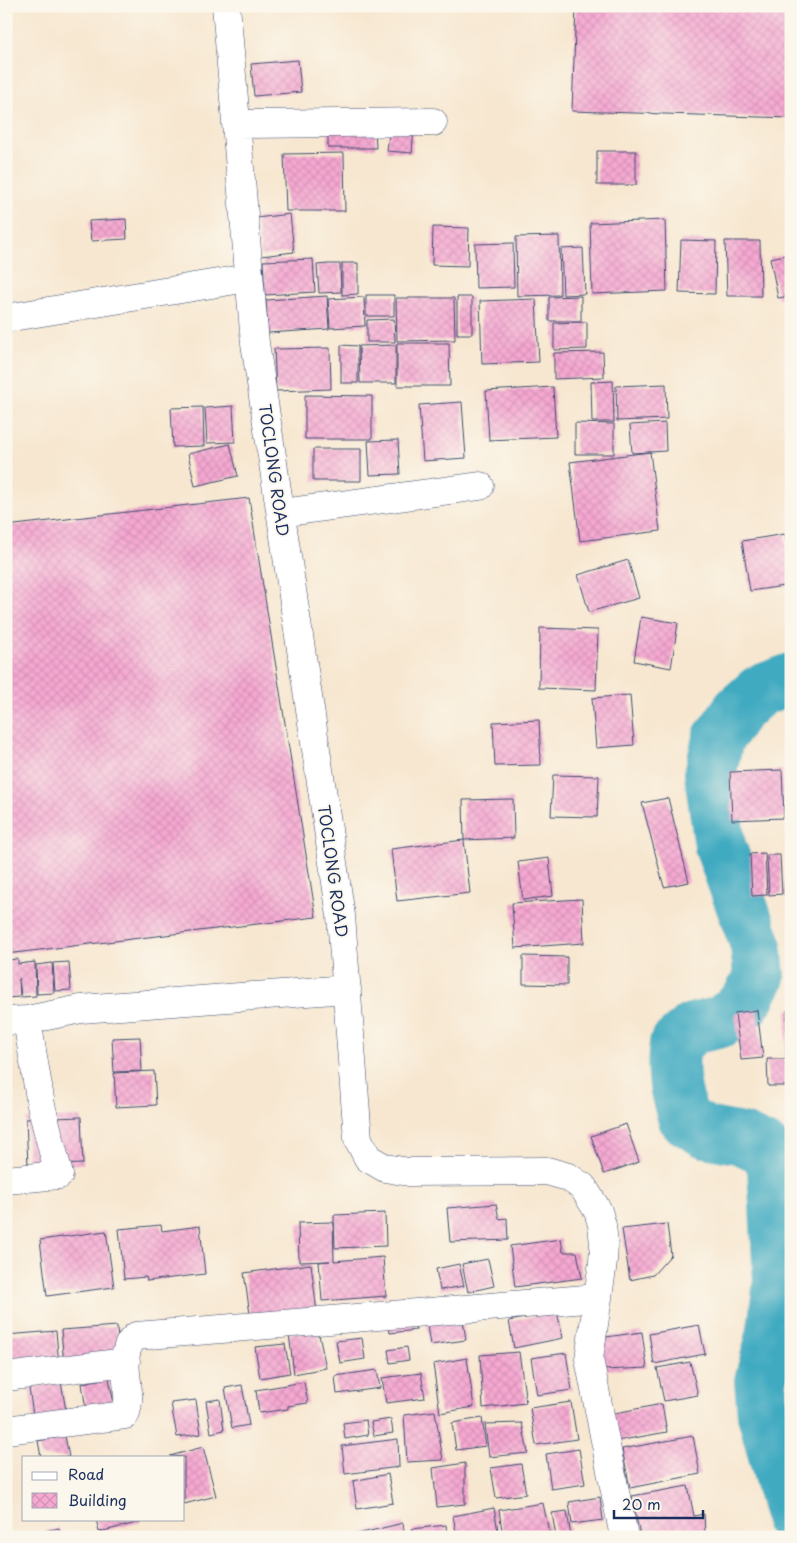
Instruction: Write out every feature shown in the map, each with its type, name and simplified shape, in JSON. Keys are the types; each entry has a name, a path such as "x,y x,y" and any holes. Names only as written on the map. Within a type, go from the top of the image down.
{"street":[{"name":"TOCLONG ROAD","path":"226,6 255,343 341,916 358,1139 368,1158 385,1168 409,1172 547,1171 568,1177 584,1187 598,1211 604,1244 589,1359 624,1537"},
{"path":"236,124 433,122"},
{"path":"6,318 248,278"},
{"path":"281,513 480,486"},
{"path":"6,1180 59,1175 17,1020 81,1009 347,988"},
{"path":"6,1430 125,1415 130,1405 125,1352 128,1342 136,1336 598,1298"},
{"path":"6,1377 126,1362"}],"building":[{"path":"576,6 791,6 791,118 572,111"},
{"path":"298,60 301,92 254,96 251,64"},
{"path":"390,125 414,127 412,153 387,151"},
{"path":"375,127 376,148 328,148 328,128"},
{"path":"597,151 636,151 636,185 597,185"},
{"path":"344,153 345,211 286,211 284,154"},
{"path":"290,214 294,252 261,256 256,218"},
{"path":"126,219 127,239 91,241 89,221"},
{"path":"665,220 667,291 592,294 590,223"},
{"path":"433,227 469,228 468,266 432,265"},
{"path":"559,236 560,295 517,296 516,237"},
{"path":"681,240 716,241 715,294 679,293"},
{"path":"725,241 760,241 761,296 727,296"},
{"path":"513,243 514,287 476,288 475,244"},
{"path":"583,248 585,294 563,295 561,249"},
{"path":"791,254 791,296 778,298 770,258"},
{"path":"313,259 315,292 265,295 263,261"},
{"path":"342,263 358,263 358,294 342,295"},
{"path":"340,264 341,292 319,293 317,265"},
{"path":"366,295 394,295 394,316 366,316"},
{"path":"327,296 329,329 268,333 266,300"},
{"path":"581,296 581,321 549,321 549,297"},
{"path":"364,297 365,326 330,328 328,299"},
{"path":"457,297 472,297 472,334 457,334"},
{"path":"396,298 454,298 455,340 397,341"},
{"path":"536,299 539,362 482,364 480,301"},
{"path":"394,319 395,342 367,342 367,320"},
{"path":"587,322 587,349 554,350 554,323"},
{"path":"397,343 449,343 450,386 397,386"},
{"path":"341,345 358,346 358,383 341,383"},
{"path":"396,345 396,383 360,383 359,346"},
{"path":"330,348 331,389 276,391 274,349"},
{"path":"603,352 604,377 554,379 554,353"},
{"path":"613,381 614,422 592,422 591,382"},
{"path":"666,384 667,419 617,421 616,386"},
{"path":"553,387 556,437 489,440 486,391"},
{"path":"305,395 372,396 372,439 305,439"},
{"path":"462,402 466,458 423,461 419,405"},
{"path":"233,406 235,442 207,443 205,408"},
{"path":"203,407 204,446 173,447 171,408"},
{"path":"575,423 614,424 614,454 575,454"},
{"path":"665,423 666,451 632,453 630,425"},
{"path":"398,440 400,474 370,475 368,441"},
{"path":"230,444 238,476 195,486 188,454"},
{"path":"313,449 361,449 361,481 313,481"},
{"path":"650,452 660,531 580,541 570,462"},
{"path":"249,498 316,917 6,954 6,526"},
{"path":"785,534 791,569 791,585 750,591 742,541"},
{"path":"628,560 639,598 589,612 578,575"},
{"path":"641,617 678,623 671,668 634,661"},
{"path":"540,628 598,630 596,690 539,688"},
{"path":"630,695 634,745 596,748 592,698"},
{"path":"539,720 541,765 495,766 493,722"},
{"path":"782,770 784,818 732,820 730,772"},
{"path":"553,775 599,776 597,817 551,816"},
{"path":"668,798 689,882 664,887 642,803"},
{"path":"513,799 514,838 464,840 463,800"},
{"path":"464,840 470,893 397,901 391,849"},
{"path":"765,853 767,895 752,896 750,854"},
{"path":"787,853 791,853 791,895 784,895"},
{"path":"767,855 780,855 782,894 769,895"},
{"path":"549,858 553,896 523,900 518,862"},
{"path":"582,899 584,943 515,948 512,903"},
{"path":"523,956 567,957 567,985 523,984"},
{"path":"18,959 18,964 35,962 36,996 21,997 19,978 20,997 6,998 6,960"},
{"path":"69,962 71,990 55,991 53,963"},
{"path":"52,963 54,993 37,994 36,965"},
{"path":"757,1010 763,1058 741,1060 735,1013"},
{"path":"787,1010 791,1010 791,1056 786,1056"},
{"path":"140,1037 142,1071 114,1072 112,1038"},
{"path":"767,1059 791,1059 791,1086 768,1086"},
{"path":"154,1071 156,1105 116,1107 114,1073"},
{"path":"81,1117 83,1164 28,1166 26,1119"},
{"path":"626,1124 639,1162 604,1174 591,1136"},
{"path":"496,1204 499,1219 507,1218 508,1240 450,1242 447,1208"},
{"path":"385,1213 386,1246 335,1248 334,1215"},
{"path":"333,1222 334,1261 383,1257 386,1296 322,1301 319,1262 330,1261 299,1262 298,1223"},
{"path":"667,1224 671,1255 653,1275 630,1280 622,1229"},
{"path":"161,1225 162,1231 200,1226 205,1274 147,1281 146,1277 124,1279 119,1229"},
{"path":"106,1231 114,1287 47,1296 40,1240"},
{"path":"561,1239 563,1252 577,1252 582,1278 515,1287 510,1246"},
{"path":"488,1259 494,1286 468,1292 462,1264"},
{"path":"311,1264 317,1312 251,1321 244,1273"},
{"path":"459,1264 464,1286 440,1290 436,1269"},
{"path":"557,1312 563,1338 514,1348 509,1321"},
{"path":"462,1314 466,1340 430,1345 426,1319"},
{"path":"414,1321 416,1330 390,1333 388,1325"},
{"path":"699,1325 705,1354 654,1364 649,1334"},
{"path":"117,1326 119,1359 64,1364 61,1330"},
{"path":"318,1330 326,1368 294,1374 289,1334"},
{"path":"56,1331 59,1365 7,1369 6,1335"},
{"path":"642,1332 647,1368 603,1370 599,1338"},
{"path":"362,1338 365,1359 340,1363 336,1341"},
{"path":"285,1344 290,1373 260,1378 255,1347"},
{"path":"407,1347 409,1360 390,1363 388,1350"},
{"path":"519,1352 526,1403 483,1408 480,1355"},
{"path":"566,1353 572,1390 537,1395 531,1358"},
{"path":"467,1358 474,1407 440,1413 433,1364"},
{"path":"690,1362 698,1395 664,1401 657,1368"},
{"path":"377,1370 380,1388 337,1394 335,1376"},
{"path":"421,1373 425,1398 386,1403 382,1378"},
{"path":"109,1378 115,1409 86,1411 82,1383"},
{"path":"61,1382 67,1416 34,1422 29,1388"},
{"path":"304,1382 308,1403 288,1406 288,1409 259,1413 256,1390"},
{"path":"8,1385 14,1423 6,1424 6,1386"},
{"path":"242,1385 249,1425 232,1428 225,1388"},
{"path":"220,1399 224,1430 211,1433 206,1401"},
{"path":"196,1400 201,1434 177,1437 171,1403"},
{"path":"571,1402 577,1439 536,1445 530,1408"},
{"path":"662,1404 667,1432 617,1441 610,1414"},
{"path":"435,1411 443,1460 407,1462 404,1415"},
{"path":"482,1418 486,1446 456,1450 452,1423"},
{"path":"391,1419 393,1433 374,1436 371,1422"},
{"path":"366,1420 368,1435 345,1439 343,1423"},
{"path":"522,1423 528,1453 489,1457 485,1424"},
{"path":"65,1436 69,1456 41,1456 38,1441"},
{"path":"693,1436 700,1474 630,1488 622,1449"},
{"path":"398,1439 399,1467 345,1474 342,1446"},
{"path":"203,1447 216,1496 185,1504 185,1456 170,1456"},
{"path":"579,1449 585,1484 551,1489 546,1454"},
{"path":"465,1463 465,1504 437,1507 433,1468"},
{"path":"521,1464 526,1494 496,1498 491,1468"},
{"path":"388,1474 393,1503 357,1509 353,1481"},
{"path":"688,1486 694,1516 704,1514 705,1534 640,1536 632,1496"},
{"path":"600,1497 603,1520 572,1524 569,1502"},
{"path":"543,1503 550,1537 503,1537 499,1510"},
{"path":"494,1508 499,1537 457,1537 453,1516"},
{"path":"567,1511 571,1537 556,1537 552,1513"},
{"path":"96,1520 141,1520 141,1522 99,1532"},
{"path":"403,1523 405,1537 358,1537 358,1534"},
{"path":"446,1525 447,1537 413,1537 412,1529"},
{"path":"59,1528 61,1537 48,1537 46,1531"}],"waterway":[{"path":"791,679 759,691 738,710 718,739 710,774 720,846 756,945 759,977 746,1002 721,1022 692,1029 675,1044 673,1063 676,1091 684,1119 705,1132 742,1139 766,1150 773,1167 779,1282 772,1336 760,1381 763,1414 791,1519"}]}
